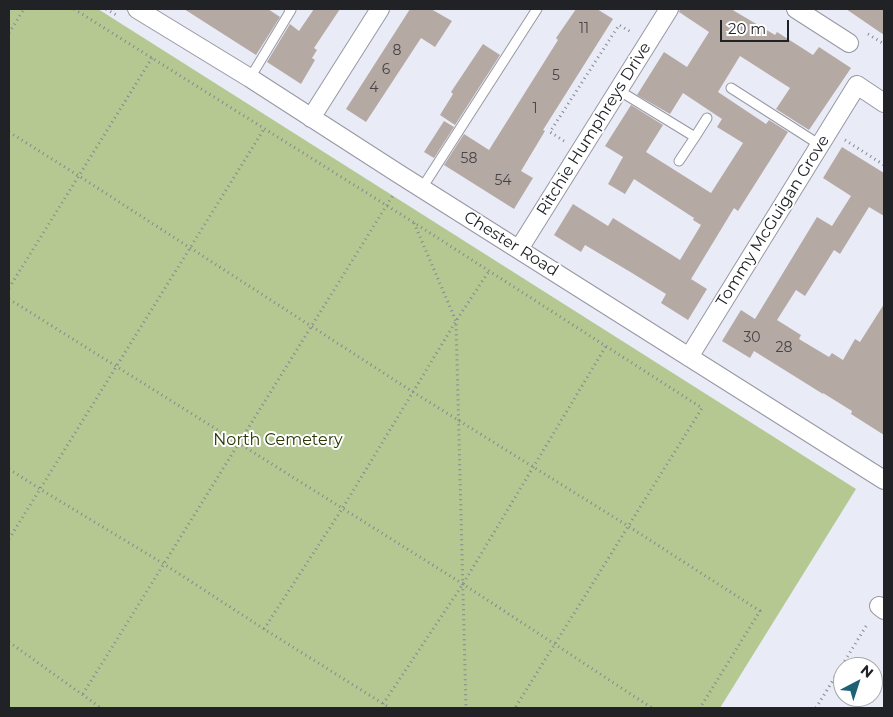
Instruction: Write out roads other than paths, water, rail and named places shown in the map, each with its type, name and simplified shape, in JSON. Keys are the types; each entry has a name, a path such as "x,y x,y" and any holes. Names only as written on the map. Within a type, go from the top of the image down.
{"street":[{"name":"Chester Road","path":"139,9 884,480"},
{"path":"311,118 380,9"},
{"name":"Ritchie Humphreys Drive","path":"518,249 670,9"},
{"path":"796,9 816,14 850,43"},
{"name":"Tommy McGuigan Grove","path":"689,356 857,85 884,101"}],"lane":[{"path":"250,78 291,10 289,9"},
{"path":"422,188 537,9"},
{"path":"731,88 820,145"},
{"path":"618,90 695,137"},
{"path":"679,162 707,118"}],"park label":[{"name":"North Cemetery","path":"278,440"}]}
